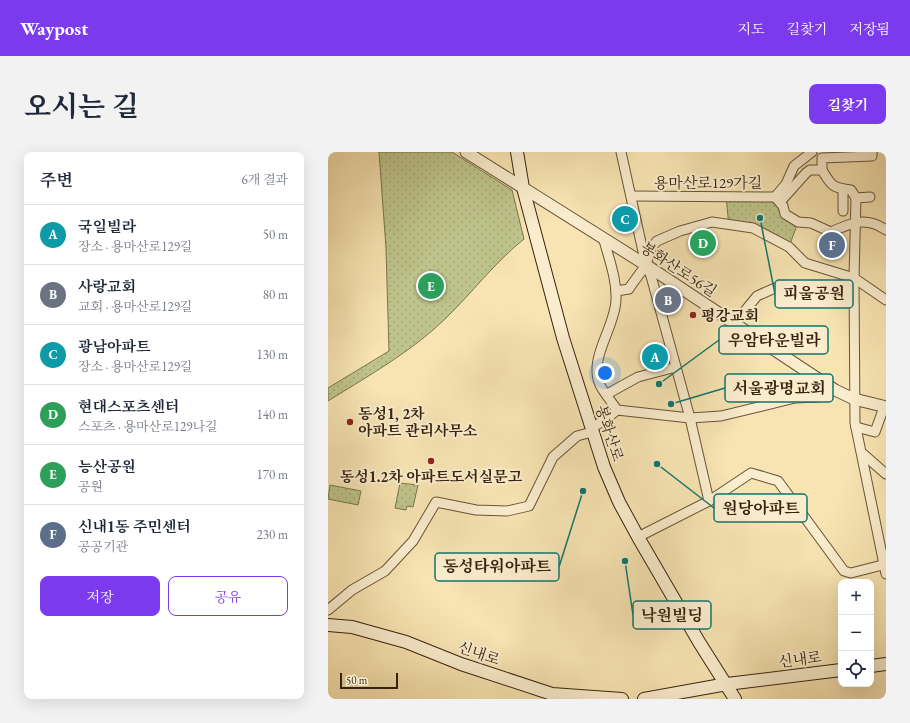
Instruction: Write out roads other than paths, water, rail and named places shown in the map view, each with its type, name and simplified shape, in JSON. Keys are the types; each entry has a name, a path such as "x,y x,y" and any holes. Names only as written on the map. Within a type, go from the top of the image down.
{"main road":[{"name":"봉화산로","path":"517,152 523,188 563,338 604,467 619,502 638,537 699,642 727,684 735,699"},
{"name":"신내로","path":"328,625 352,627 406,642 461,664 552,694 622,699"},
{"path":"874,666 886,664"},
{"name":"신내로","path":"644,699 727,684 838,670"}],"street":[{"name":"봉화산로56길","path":"466,152 646,265 835,390 854,399 885,407 875,432 856,427"},
{"path":"621,152 646,265 690,418 709,501"},
{"path":"777,200 794,166 812,152"},
{"path":"872,152 872,156 855,154 835,155 822,158 822,170 832,185 851,190 856,198 854,278 854,399 856,427 886,574"},
{"path":"777,200 810,170 822,170"},
{"path":"843,189 843,210"},
{"name":"용마산로129가길","path":"631,196 777,200 783,206 785,214 798,222 811,223 831,232 856,221"},
{"path":"856,198 870,197"},
{"path":"856,221 877,224 886,230"},
{"path":"616,291 628,289 646,265 651,248 657,241 680,231 712,222 753,228 789,246 805,263 854,278 886,300"},
{"path":"604,240 616,291 614,314 599,354 596,369 600,386 617,410"},
{"path":"735,323 757,296 775,288"},
{"path":"606,394 638,377 676,367"},
{"path":"328,610 352,590 384,571 413,541 436,502 476,510 507,511 529,506 553,457 577,436 592,430 617,410 690,418 721,416 795,398 818,397 835,390"},
{"path":"862,454 886,474"},
{"path":"638,537 709,501 748,474 765,476 778,481 841,569 851,572 885,564"}],"place":[{"name":"피울공원","path":"760,218"},
{"name":"광남아파트","path":"625,219"},
{"name":"현대스포츠센터","path":"703,243"},
{"name":"신내1동 주민센터","path":"832,245"},
{"name":"능산공원","path":"431,286"},
{"name":"사랑교회","path":"668,300"},
{"name":"평강교회","path":"693,315"},
{"name":"국일빌라","path":"655,357"},
{"name":"우암타운빌라","path":"659,384"},
{"name":"서울광명교회","path":"671,404"},
{"name":"동성1, 2차 아파트 관리사무소","path":"350,422"},
{"name":"동성1.2차 아파트도서실문고","path":"431,461"},
{"name":"원당아파트","path":"657,464"},
{"name":"동성타워아파트","path":"583,491"},
{"name":"낙원빌딩","path":"625,561"}]}
